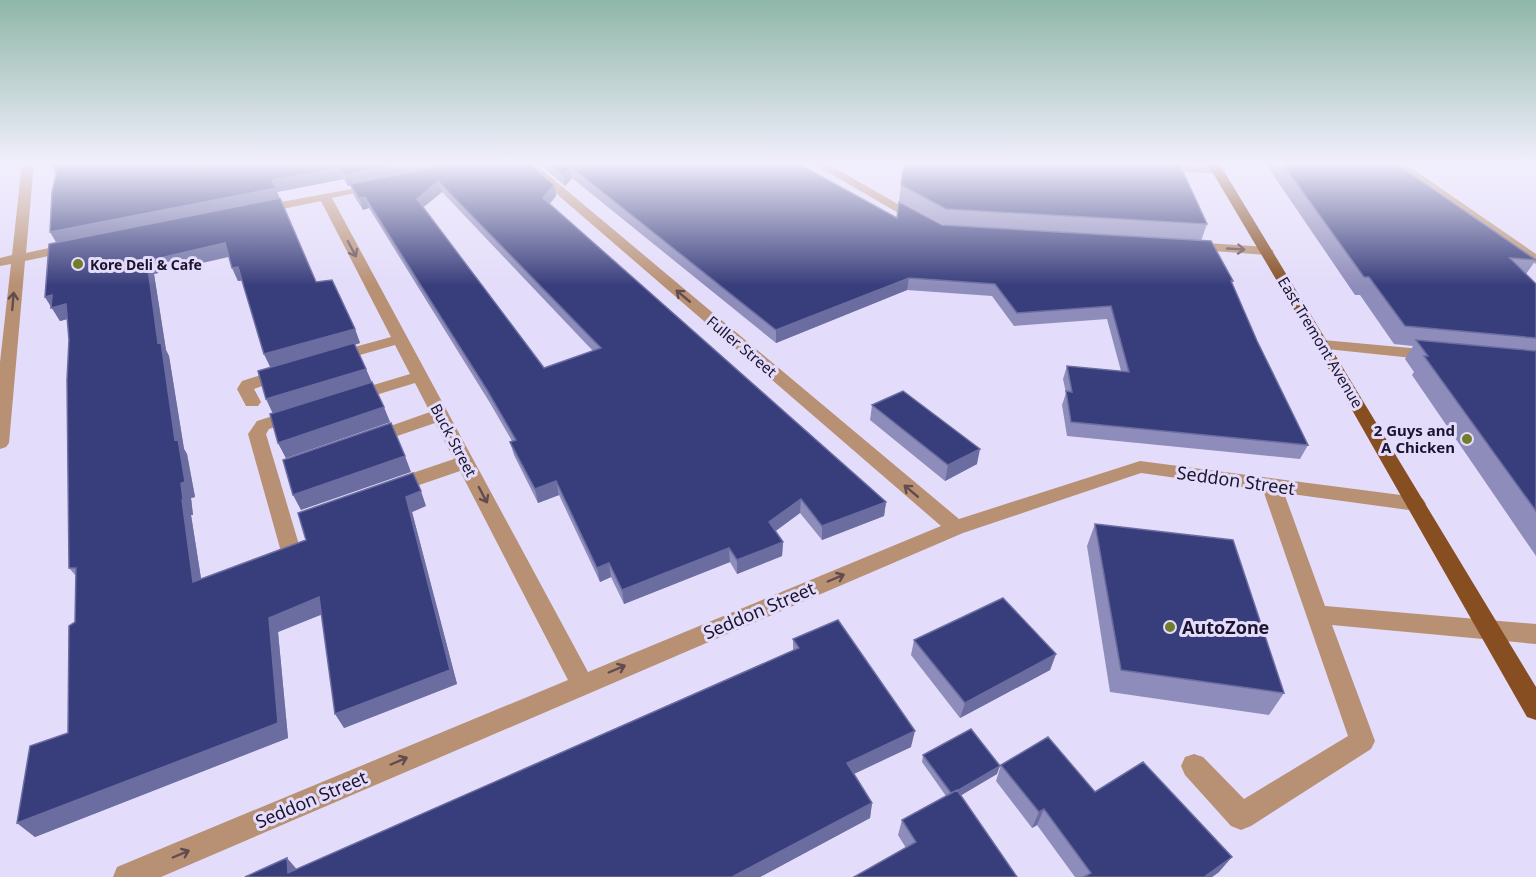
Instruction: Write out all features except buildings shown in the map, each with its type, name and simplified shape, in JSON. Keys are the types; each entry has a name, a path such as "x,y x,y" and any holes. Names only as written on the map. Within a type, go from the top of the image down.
{"main road":[{"name":"East Tremont Avenue","path":"1238,204 1536,709"}],"street":[{"path":"0,443 23,204"},
{"path":"249,212 290,204"},
{"name":"Buck Street","path":"329,204 582,684"},
{"name":"Fuller Street","path":"575,204 956,528"},
{"path":"890,204 929,226"},
{"path":"1455,204 1536,260"},
{"path":"0,262 87,244"},
{"path":"1179,245 1267,251"},
{"path":"321,362 400,339"},
{"path":"1323,345 1446,356"},
{"path":"252,402 245,389 253,381 298,368"},
{"path":"341,401 420,376"},
{"path":"290,548 275,471 257,434 258,429 263,425 308,411"},
{"path":"355,444 440,415"},
{"path":"380,492 465,462"},
{"name":"Seddon Street","path":"127,877 956,528 1140,467 1416,504"},
{"path":"1194,766 1241,816 1362,741 1271,484"},
{"path":"284,526 305,519"},
{"path":"1317,614 1536,634"}],"place":[{"name":"Kore Deli & Cafe","path":"78,264"},
{"name":"2 Guys and A Chicken","path":"1467,439"},
{"name":"AutoZone","path":"1170,627"}]}
